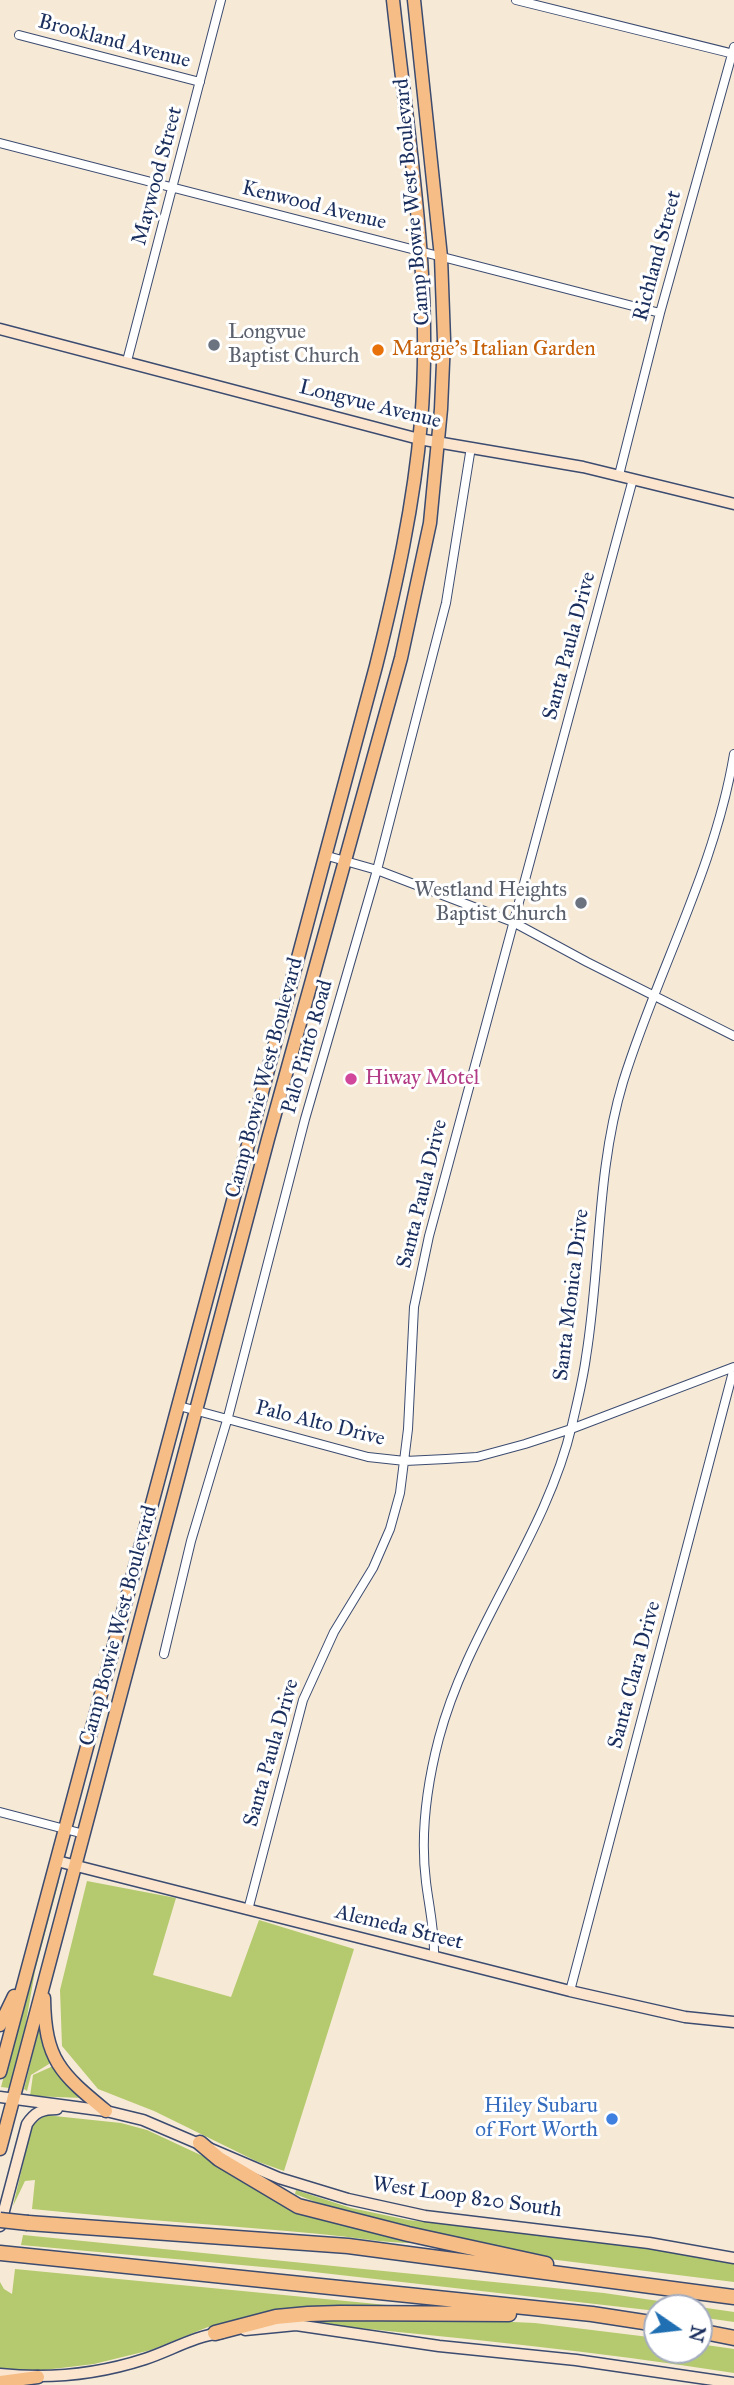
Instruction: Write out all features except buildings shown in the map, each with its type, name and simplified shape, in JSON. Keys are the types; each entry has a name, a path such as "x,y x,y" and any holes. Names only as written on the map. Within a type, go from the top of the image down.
{"highway":[{"path":"200,2143 219,2159 298,2206 408,2234 640,2284"},
{"path":"0,2220 348,2246 734,2297"},
{"path":"0,2253 592,2314 643,2322"},
{"path":"215,2333 276,2317 340,2312 592,2314"},
{"path":"713,2334 734,2338"}],"main road":[{"name":"Camp Bowie West Boulevard","path":"0,2072 391,606 415,479 421,423 424,338 420,251 393,0"},
{"name":"Camp Bowie West Boulevard","path":"0,2150 268,1139 401,658 430,523 438,443 443,340 441,257 414,0"},
{"name":"Longvue Avenue","path":"0,329 419,439 619,475 734,505"},
{"path":"249,1133 268,1139"},
{"name":"Alemeda Street","path":"57,1861 570,1991 686,2017 734,2022"},
{"path":"0,2025 33,1954"},
{"path":"44,1983 45,2031 56,2062 78,2088 106,2111"},
{"name":"West Loop 820 South","path":"0,2097 77,2106 143,2120 279,2178 388,2209 425,2216 649,2243 734,2258"},
{"path":"0,2226 27,2124 33,2115 45,2109 77,2106"},
{"path":"1,2376 38,2377 87,2371 143,2360 215,2333 296,2325 734,2383"}],"street":[{"name":"Maywood Street","path":"127,361 222,0"},
{"path":"516,0 733,51"},
{"name":"Brookland Avenue","path":"19,35 200,82"},
{"name":"Richland Street","path":"619,475 660,313 733,51"},
{"name":"Kenwood Avenue","path":"0,143 660,313"},
{"name":"Palo Pinto Road","path":"164,1654 191,1541 228,1418 305,1119 377,870 446,603 471,447"},
{"name":"Santa Paula Drive","path":"248,1910 303,1700 317,1664 373,1568 390,1529 400,1493 405,1461 414,1307 422,1265 633,479"},
{"name":"Santa Monica Drive","path":"434,1957 435,1934 426,1881 423,1835 439,1736 456,1685 549,1493 571,1429 586,1356 604,1168 613,1123 635,1043 709,857 734,754"},
{"path":"324,855 377,870 513,922 734,1036"},
{"name":"Palo Alto Drive","path":"178,1406 368,1457 405,1461 477,1457 571,1429 734,1367"},
{"name":"Santa Clara Drive","path":"570,1991 734,1367"},
{"path":"0,1812 84,1834"}],"green space":[{"path":"59,1881 35,1971 23,2039 9,2088 1,2087 55,1884"},
{"path":"87,1881 176,1898 153,1975 231,1997 259,1920 354,1949 284,2171 256,2161 154,2111 98,2089 62,2046 60,1990"},
{"path":"39,2029 51,2061 31,2075 27,2091 24,2089"},
{"path":"55,2067 83,2098 30,2096 33,2075"},
{"path":"45,2115 121,2123 147,2130 222,2165 266,2192 421,2243 32,2209 35,2180 25,2181 13,2206 32,2126"},
{"path":"296,2190 351,2208 408,2220 655,2248 734,2262 734,2282 549,2259 339,2211 295,2194"},
{"path":"23,2235 604,2293 643,2299 643,2309 296,2270 21,2245"},
{"path":"15,2269 387,2305 389,2309 293,2310 208,2327 151,2350 94,2364 36,2371 0,2368 0,2282 4,2289 12,2294"},
{"path":"713,2309 734,2312 734,2322 713,2319"},
{"path":"447,2319 535,2323 643,2336 643,2360 319,2324 318,2320"},
{"path":"713,2346 734,2349 734,2373 674,2364 713,2364"}],"place":[{"name":"Longvue Baptist Church","path":"214,345"},
{"name":"Margie's Italian Garden","path":"378,350"},
{"name":"Westland Heights Baptist Church","path":"581,903"},
{"name":"Hiway Motel","path":"351,1079"},
{"name":"Hiley Subaru of Fort Worth","path":"612,2119"}]}
